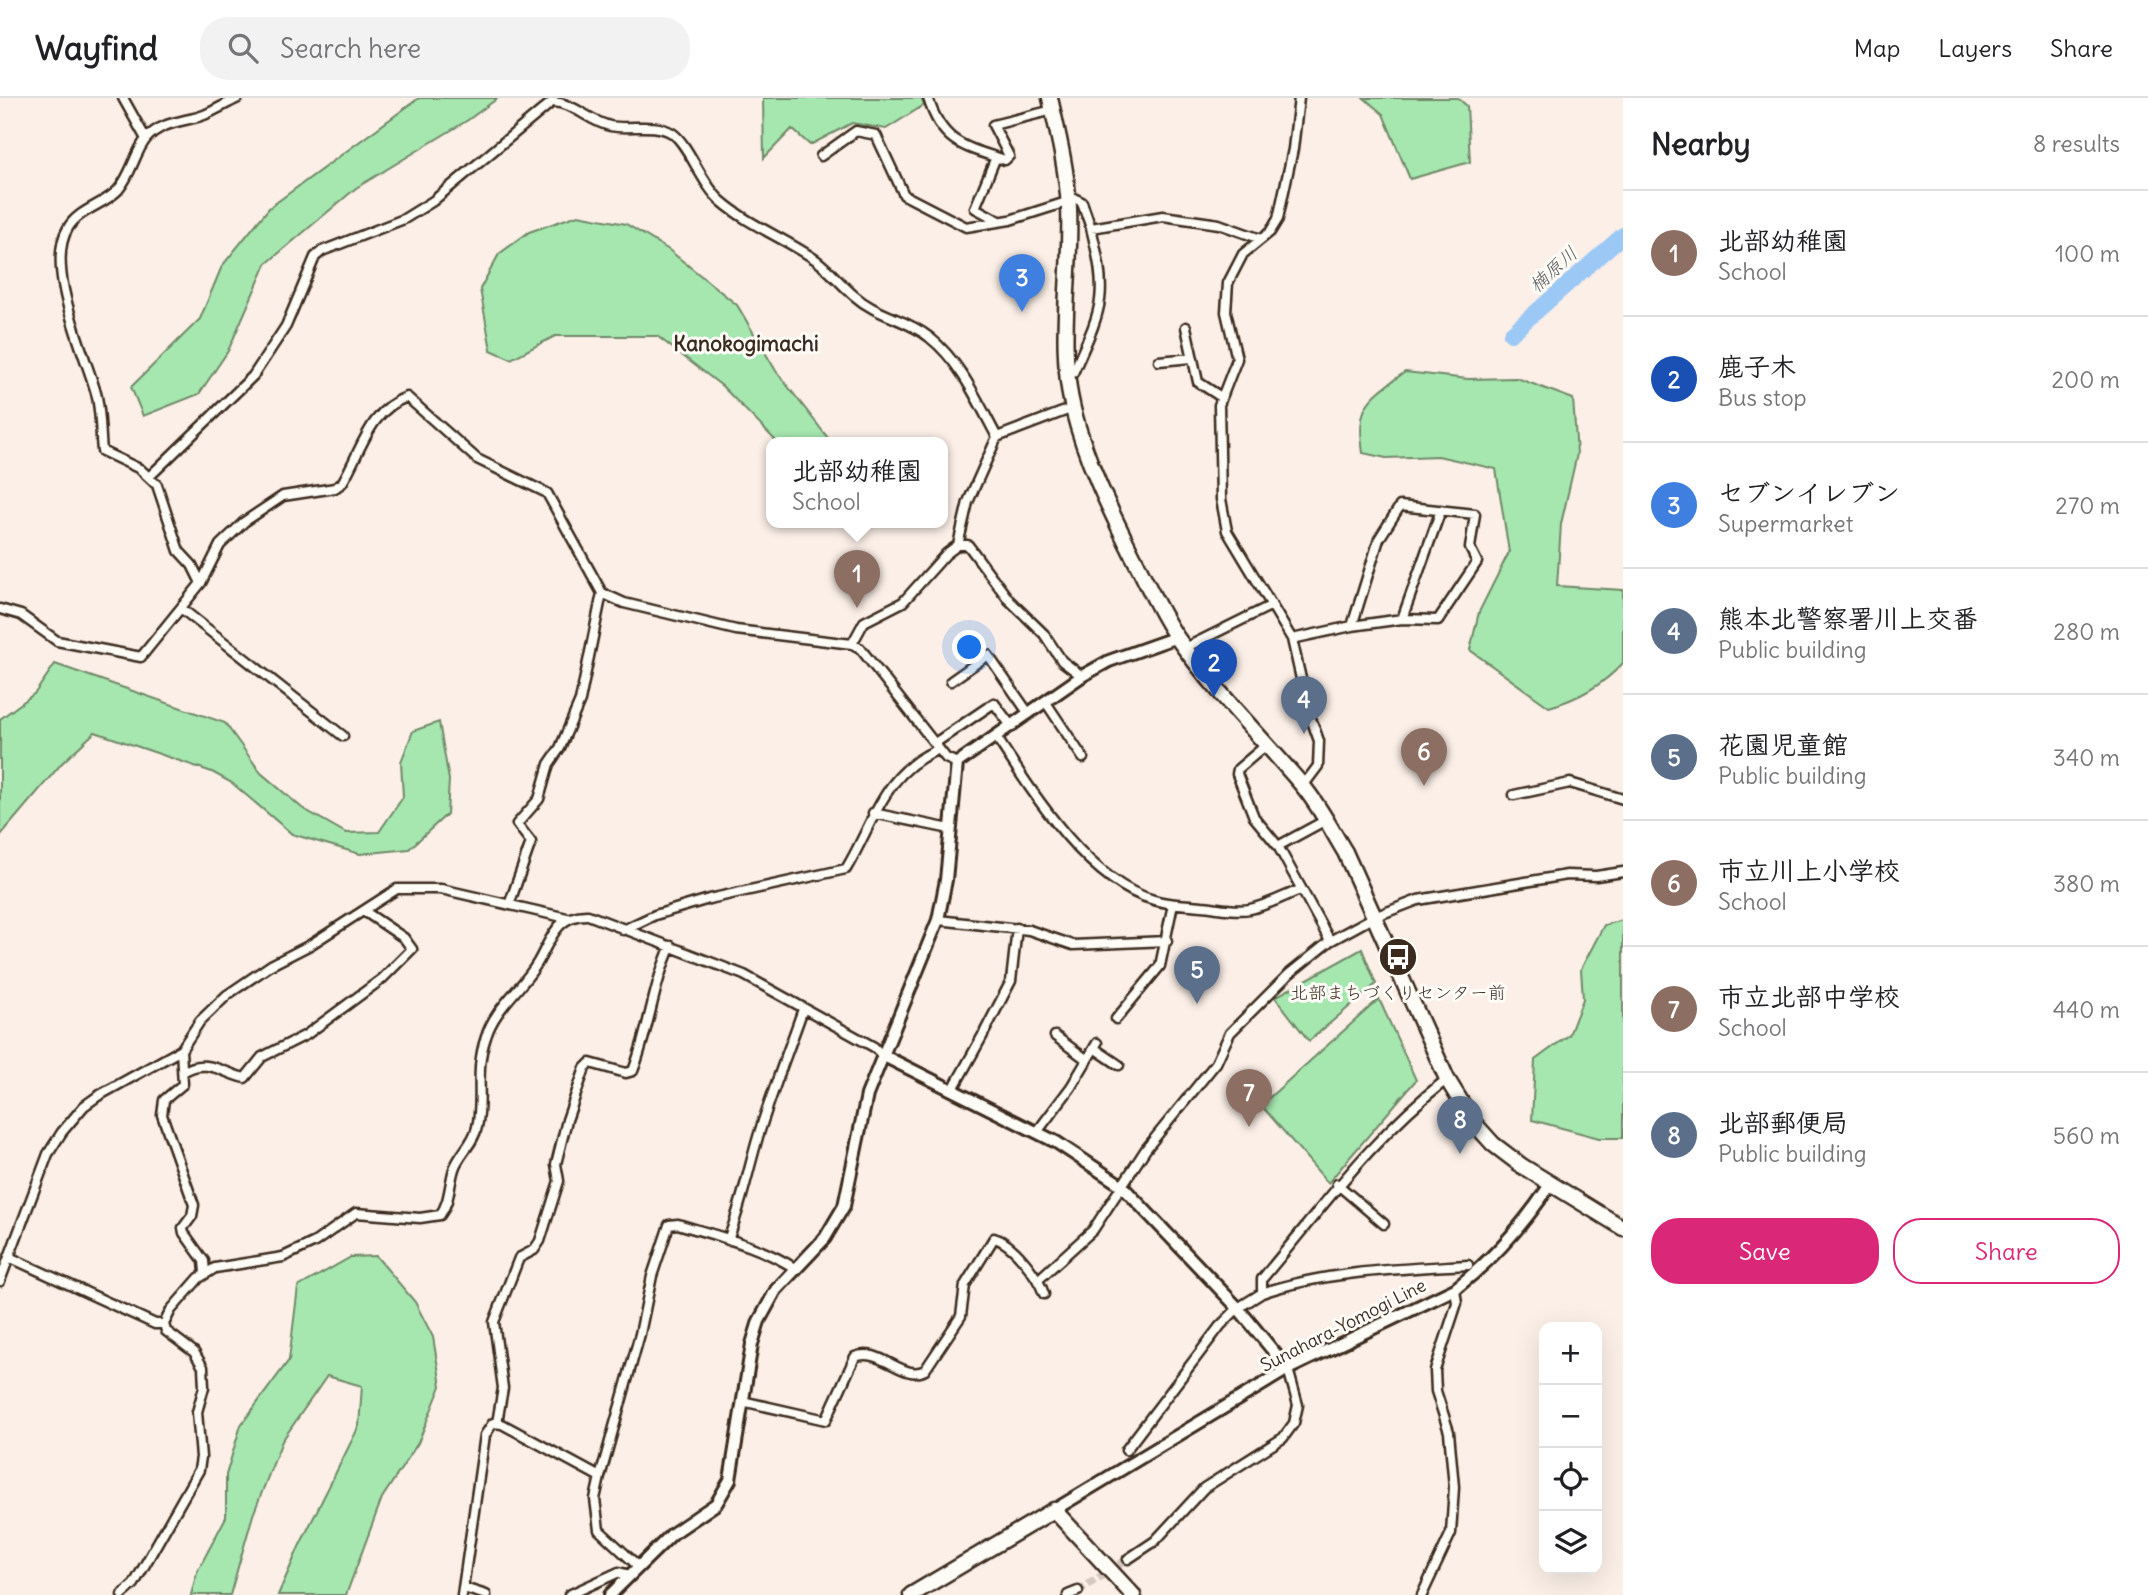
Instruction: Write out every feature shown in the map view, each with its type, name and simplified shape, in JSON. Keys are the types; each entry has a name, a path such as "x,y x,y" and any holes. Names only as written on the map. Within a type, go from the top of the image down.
{"highway":[{"path":"1052,104 1069,199 1068,374 1073,408 1100,489 1181,643 1265,746 1303,786 1345,852 1447,1079 1474,1123 1493,1144 1550,1185 1623,1228"},
{"path":"911,1595 1054,1510 1133,1595"}],"street":[{"path":"123,98 146,139"},
{"path":"201,583 192,565 179,551 157,485 149,477 102,452 97,394 79,348 61,260 66,230 82,214 116,192 132,172 146,139 174,122 204,115 238,98"},
{"path":"928,98 932,111 952,139 962,147 1006,160 1009,156 993,125 1052,104"},
{"path":"1299,98 1293,149 1281,207 1270,232 1243,254 1228,283 1226,312 1237,359 1232,379 1221,397 1222,513 1227,531 1293,639 1321,754 1318,766 1303,786"},
{"path":"149,477 260,368 286,326 315,257 322,251 404,219 433,201 552,102 567,103 597,122 611,126 663,128 676,135 695,168 720,200 749,223 819,263 854,297 929,337 971,388 997,437"},
{"path":"821,156 856,131 876,135 904,195 966,227 999,221 1069,199 1082,202 1101,265 1102,302 1073,373 1068,374"},
{"path":"996,157 975,208 999,221"},
{"path":"1091,228 1163,216 1219,224 1261,239"},
{"path":"1186,327 1198,382 1221,397"},
{"path":"1159,361 1192,358"},
{"path":"0,609 20,615 57,642 141,657 201,583 220,545 274,500 335,488 342,483 372,424 393,401 407,397 477,459 547,493 603,593 624,603 736,630 852,644 871,658 946,758 957,763"},
{"path":"852,644 864,622 903,602 946,554 958,545 968,502 997,437 1073,408"},
{"path":"1293,639 1352,626 1402,619 1438,620 1476,562 1470,548 1475,514 1400,506 1396,509 1380,539 1352,626"},
{"path":"1402,619 1441,510"},
{"path":"958,545 971,546 1009,600 1044,634 1062,661 1082,676"},
{"path":"509,905 531,842 517,824 539,799 549,764 560,748 580,701 603,593"},
{"path":"957,763 997,738 1082,676 1109,661 1181,643 1272,605"},
{"path":"182,608 343,736"},
{"path":"951,681 988,655 1029,714"},
{"path":"1045,701 1083,758"},
{"path":"623,930 655,915 709,899 846,869 873,813 919,757 994,704 1012,727"},
{"path":"997,738 1035,797 1103,872 1152,900 1249,909 1300,890"},
{"path":"1265,746 1238,769 1237,774 1254,817 1278,845 1330,941"},
{"path":"610,1595 673,1534 701,1516 724,1494 730,1480 742,1401 759,1321 776,1290 825,1238 844,1206 867,1095 938,920 946,880 957,763"},
{"path":"1514,795 1570,783 1623,799"},
{"path":"873,813 950,829"},
{"path":"1278,845 1326,820"},
{"path":"1038,1280 1093,1230 1121,1185 1216,1063 1230,1033 1289,974 1330,941 1374,917 1418,900 1567,875 1596,876 1623,872"},
{"path":"0,1281 48,1154 62,1132 98,1096 181,1050 200,1021 227,995 271,965 310,945 397,889 441,888 567,918 588,915 744,975 874,1047 882,1055 1037,1132 1083,1158 1121,1185 1238,1308 1288,1369 1298,1405 1294,1423 1283,1438 1204,1488 1155,1541 1128,1559"},
{"path":"1116,1019 1160,966 1173,904"},
{"path":"183,1072 190,1068 221,1068 245,1079 262,1057 306,1035 382,979 412,949 404,938 364,911"},
{"path":"122,1595 134,1584 199,1470 201,1457 197,1423 204,1387 203,1367 194,1352 166,1331 164,1324 171,1310 205,1273 283,1257 315,1242 356,1213 420,1218 440,1215 448,1198 454,1169 477,1129 478,1064 487,1032 502,1007 536,965 556,928 567,918"},
{"path":"938,920 1017,928 1073,945 1167,941"},
{"path":"953,1089 1012,981 1017,928"},
{"path":"498,1423 503,1388 494,1322 519,1258 534,1250 540,1241 559,1181 556,1162 574,1096 590,1063 626,1073 633,1071 646,1039 663,964 671,946"},
{"path":"728,1240 739,1211 741,1191 758,1138 803,1009"},
{"path":"1055,1036 1086,1059"},
{"path":"1037,1132 1071,1087 1096,1046 1119,1065"},
{"path":"181,1050 184,1084 164,1100 162,1115 194,1205 192,1216 183,1228 184,1233 204,1261 205,1273"},
{"path":"1262,1293 1262,1279 1319,1211 1337,1184 1412,1107 1447,1079"},
{"path":"1337,1184 1384,1224"},
{"name":"Sunahara-Yomogi Line","path":"1054,1510 1288,1369 1455,1289 1479,1270 1532,1213 1550,1185"},
{"path":"638,1566 599,1530 595,1499 667,1228 678,1224 783,1260 796,1269"},
{"path":"742,1401 826,1419 856,1357 861,1354 879,1358 912,1373 925,1370 961,1316 965,1285 994,1238 1009,1248 1038,1280 1044,1294"},
{"path":"9,1257 155,1324 164,1324"},
{"path":"1126,1450 1206,1343 1238,1308 1262,1293 1287,1285 1364,1272 1468,1265"},
{"path":"1422,1595 1451,1533 1454,1488 1448,1432 1436,1391 1436,1370 1457,1303 1455,1289"},
{"path":"486,1595 463,1592 485,1435 490,1424 498,1423 600,1477"},
{"path":"569,1595 619,1572 630,1575"},
{"path":"1068,1595 1079,1591"}],"green space":[{"path":"419,98 498,98 468,120 356,188 266,264 228,351 199,394 143,416 131,387 200,319 222,266 269,208"},
{"path":"763,98 921,98 924,105 886,129 852,123 810,145 792,129 764,158"},
{"path":"1364,98 1458,98 1467,106 1470,162 1410,179 1383,114"},
{"path":"578,215 626,224 669,250 737,305 776,371 827,437 772,437 722,386 657,336 555,336 511,359 491,350 480,289 499,254 529,232"},
{"path":"1405,372 1468,379 1517,378 1573,399 1577,454 1561,524 1557,586 1623,590 1623,663 1589,690 1549,707 1470,650 1479,612 1509,552 1496,469 1438,456 1386,458 1363,453 1363,413 1382,389"},
{"path":"55,664 225,723 261,773 302,808 346,833 379,832 403,797 401,762 413,731 439,722 449,780 447,814 409,849 360,854 292,834 232,783 212,772 95,732 62,763 0,836 0,719 35,693"},
{"path":"1623,920 1623,1138 1599,1138 1532,1120 1535,1060 1569,1035 1583,999 1581,969 1604,925"},
{"path":"1362,949 1376,984 1309,1041 1275,997"},
{"path":"1379,999 1416,1080 1328,1183 1261,1105"},
{"path":"376,1256 415,1302 433,1337 441,1386 418,1443 382,1498 346,1595 278,1595 359,1426 362,1386 327,1376 282,1441 253,1515 230,1595 191,1595 197,1572 226,1517 226,1475 241,1425 289,1360 298,1287 351,1257"}],"waterway":[{"name":"楠原川","path":"1511,334 1623,235"}],"tunnel":[{"path":"1078,1591 1128,1559"}],"place":[{"name":"セブンイレブン","path":"1022,312"},
{"name":"北部幼稚園","path":"857,608"},
{"name":"鹿子木","path":"1214,697"},
{"name":"熊本北警察署川上交番","path":"1304,734"},
{"name":"市立川上小学校","path":"1424,786"},
{"name":"北部まちづくりセンター前","path":"1398,957"},
{"name":"花園児童館","path":"1197,1004"},
{"name":"市立北部中学校","path":"1249,1127"},
{"name":"北部郵便局","path":"1460,1154"}],"district":[{"name":"Kanokogimachi","path":"746,343"}]}
